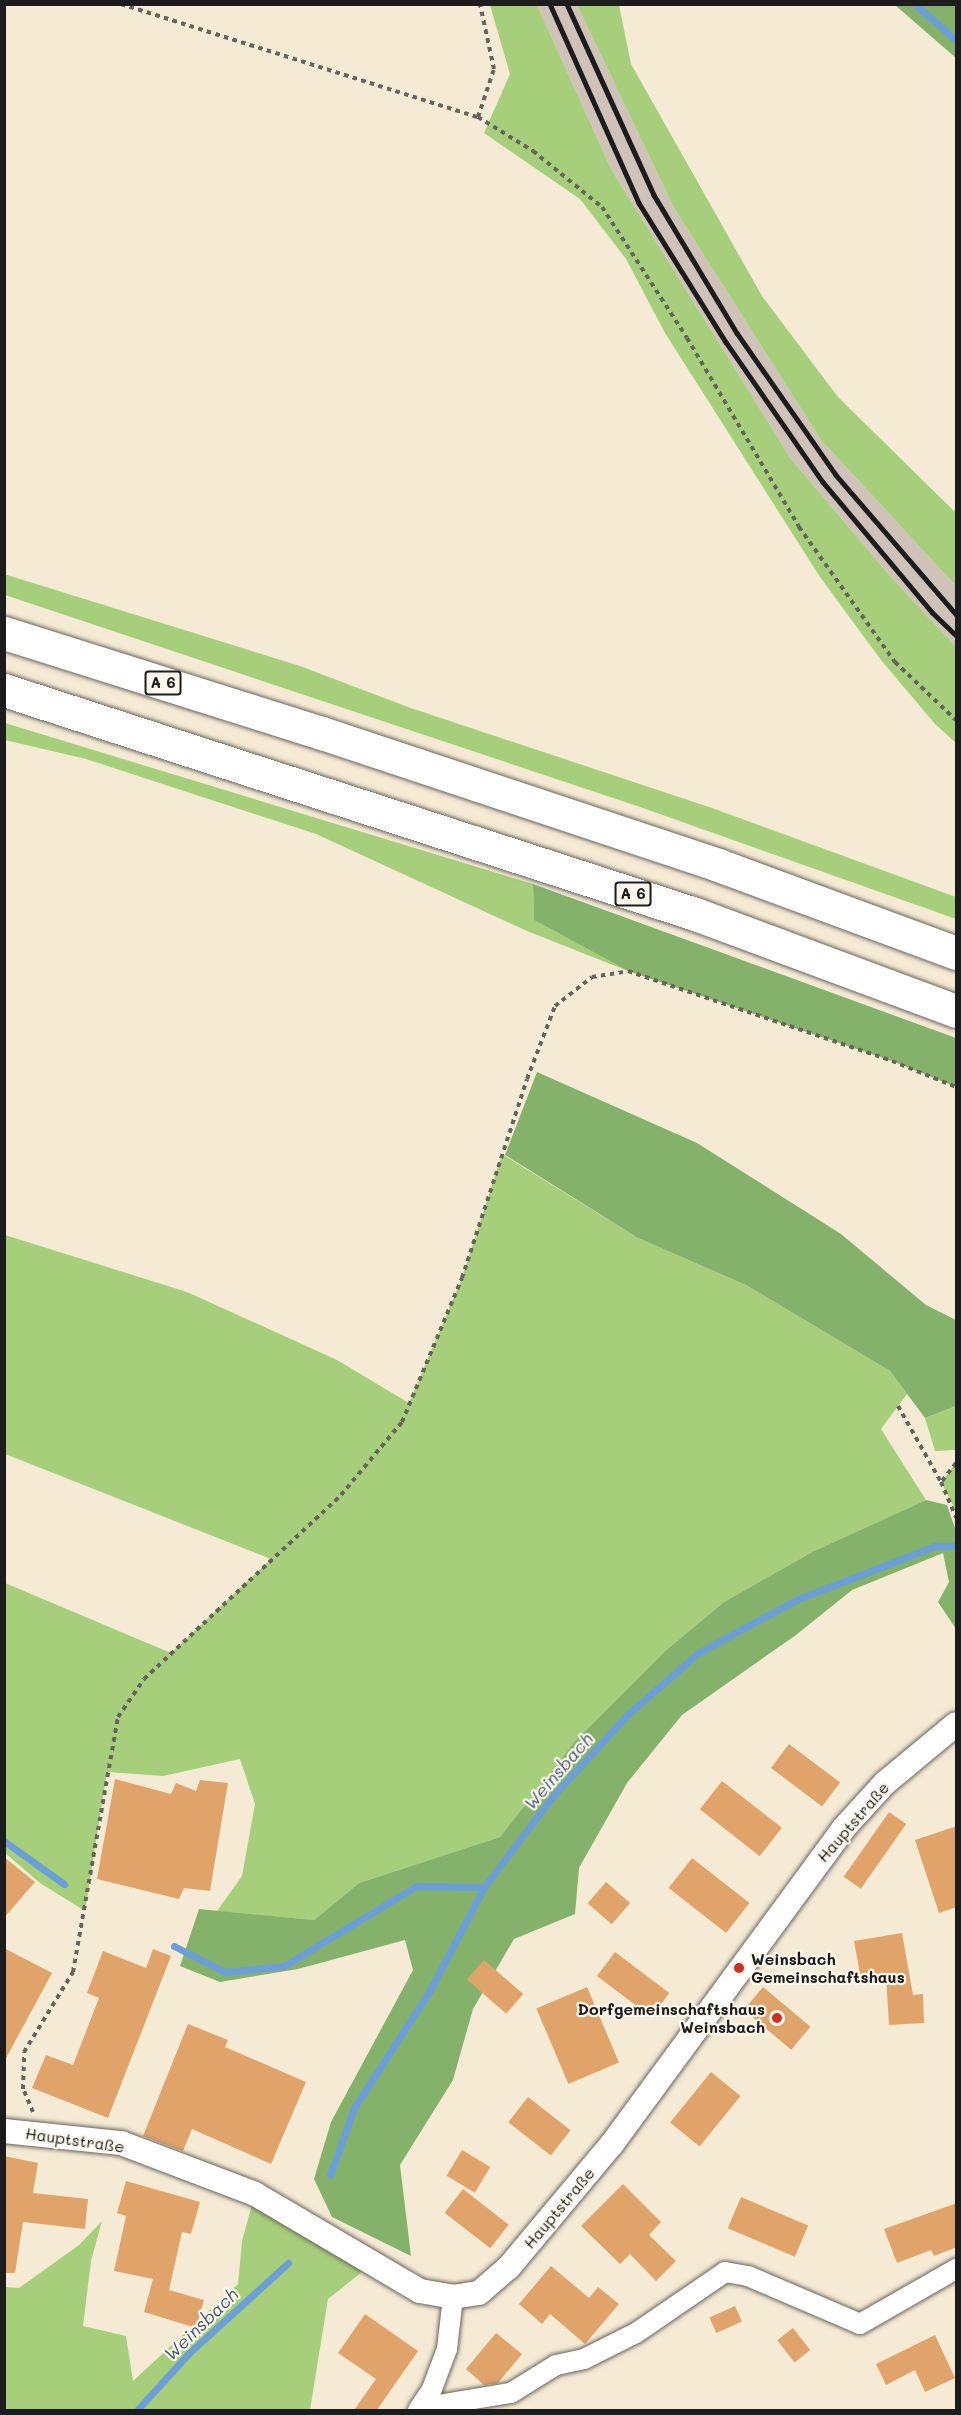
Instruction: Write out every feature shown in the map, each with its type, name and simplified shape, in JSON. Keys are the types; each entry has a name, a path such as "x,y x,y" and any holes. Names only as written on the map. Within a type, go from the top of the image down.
{"highway":[{"name":"A 6","path":"4,633 322,733 684,854 957,953"},
{"name":"A 6","path":"4,690 698,915 957,1011"}],"street":[{"name":"Hauptstraße","path":"4,2131 121,2143 255,2194 420,2291 453,2297 479,2293 509,2268 612,2144 843,1829 885,1783 957,1724"},
{"path":"419,2409 511,2393 556,2365 584,2359 636,2333 725,2272 748,2276 860,2324 957,2269"},
{"path":"419,2409 447,2349 453,2297"}],"path":[{"path":"121,4 478,117 533,151 602,207 687,338 799,527 895,662 957,720"},
{"path":"478,117 494,69 480,4"},
{"path":"42,2135 23,2089 24,2052 73,1972 118,1717 144,1679 341,1495 402,1422 462,1278 526,1079 555,1006 592,977 628,971 892,1060 957,1087"},
{"path":"898,1406 941,1482 957,1518"},
{"path":"941,1482 957,1463"}],"shaded area":[{"path":"537,5 577,5 674,208 821,440 956,586 956,647 891,577 791,459 611,169"}],"green space":[{"path":"490,5 537,5 611,169 791,459 891,577 956,647 956,743 935,724 881,660 820,577 665,333 626,259 580,199 484,133 510,74"},
{"path":"577,5 619,5 631,64 762,296 838,397 954,511 956,507 956,586 821,440 674,208"},
{"path":"895,5 956,5 956,58 926,32"},
{"path":"4,574 300,666 408,707 715,809 956,897 956,919 640,807 5,595"},
{"path":"5,723 533,884 534,920 628,971 527,931 316,834 86,759 5,740"},
{"path":"533,884 956,1038 956,1087 892,1061 628,971 534,920"},
{"path":"537,1072 697,1143 841,1234 926,1305 956,1320 956,1406 925,1418 890,1371 746,1285 638,1238 505,1155"},
{"path":"502,1154 638,1238 746,1285 890,1371 907,1394 881,1429 926,1500 814,1551 724,1602 664,1652 576,1740 500,1837 359,1883 314,1920 217,1911 242,1876 255,1804 240,1759 163,1776 107,1772 85,1911 40,1883 5,1853 5,1583 171,1653 271,1559 5,1454 5,1235 187,1292 337,1360 409,1403 462,1278"},
{"path":"956,1406 956,1450 935,1451 925,1418"},
{"path":"956,1463 956,1511 941,1482"},
{"path":"926,1500 947,1505 956,1531 956,1629 938,1602 949,1582 943,1553 852,1590 796,1635 682,1715 627,1783 579,1868 575,1914 514,1939 473,2009 453,2080 400,2165 411,2256 332,2217 314,2179 331,2122 413,1970 405,1940 298,1969 220,1982 180,1966 199,1909 314,1920 359,1883 500,1837 576,1740 664,1652 724,1602 814,1551"},
{"path":"255,2194 372,2264 328,2299 310,2410 5,2410 5,2287 19,2288 79,2245 102,2221 91,2261 83,2326 126,2336 133,2381 238,2284 242,2241"}],"building":[{"path":"789,1744 840,1783 822,1806 771,1768"},
{"path":"115,1779 171,1794 176,1783 196,1791 200,1780 228,1783 210,1891 184,1888 179,1899 97,1879"},
{"path":"722,1781 782,1828 760,1856 700,1809"},
{"path":"889,1812 906,1824 861,1889 844,1877"},
{"path":"957,1826 957,1907 939,1913 915,1840"},
{"path":"4,1857 35,1882 4,1918"},
{"path":"692,1858 750,1903 726,1933 669,1888"},
{"path":"606,1882 630,1903 612,1924 588,1903"},
{"path":"902,1933 913,1995 923,1994 924,2023 889,2025 886,1976 861,1980 854,1941"},
{"path":"4,1948 52,1973 4,2062"},
{"path":"153,1949 171,1956 108,2118 32,2088 46,2055 73,2065 99,1998 87,1993 103,1951 146,1968"},
{"path":"615,1952 669,1993 651,2017 597,1976"},
{"path":"484,1960 523,1994 506,2014 467,1980"},
{"path":"587,1987 619,2062 568,2084 536,2008"},
{"name":"Dorfgemeinschaftshaus Weinsbach","path":"763,1987 810,2027 791,2050 744,2010"},
{"path":"188,2024 228,2040 225,2047 306,2082 271,2164 192,2129 183,2151 143,2136"},
{"path":"711,2072 741,2096 700,2146 670,2123"},
{"path":"528,2097 571,2130 551,2155 508,2122"},
{"path":"462,2150 490,2167 475,2193 447,2176"},
{"path":"4,2156 38,2163 33,2193 88,2199 85,2229 23,2222 15,2273 4,2273"},
{"path":"126,2181 200,2202 191,2234 182,2232 169,2290 204,2300 196,2328 144,2312 153,2279 114,2271 126,2216 117,2213"},
{"path":"623,2184 661,2222 649,2235 676,2261 656,2281 630,2254 620,2264 581,2226"},
{"path":"463,2189 509,2225 490,2248 445,2213"},
{"path":"741,2197 808,2226 795,2257 728,2228"},
{"path":"957,2203 957,2247 934,2256 931,2250 897,2263 884,2229"},
{"path":"551,2266 589,2298 598,2287 619,2304 585,2344 550,2314 542,2324 519,2304"},
{"path":"735,2306 742,2322 716,2333 709,2317"},
{"path":"365,2314 418,2351 377,2410 354,2410 376,2379 338,2353"},
{"path":"793,2328 810,2350 794,2362 777,2340"},
{"path":"496,2333 522,2354 498,2383 484,2385 466,2369"},
{"path":"935,2335 955,2378 925,2392 915,2370 886,2385 876,2364"}],"waterway":[{"path":"915,4 956,40"},
{"name":"Weinsbach","path":"330,2175 354,2108 430,1990 484,1887 552,1797 626,1716 698,1653 798,1599 935,1546 956,1546"},
{"path":"4,1841 64,1884"},
{"path":"174,1946 225,1972 284,1966 416,1886 484,1887"},
{"name":"Weinsbach","path":"137,2410 189,2353 288,2263"}],"railway":[{"path":"550,4 639,203 726,342 823,482 932,612 956,635"},
{"path":"567,4 654,195 737,333 836,475 956,614"}],"place":[{"name":"Weinsbach Gemeinschaftshaus","path":"739,1968"},
{"name":"Dorfgemeinschaftshaus Weinsbach","path":"777,2018"}]}
